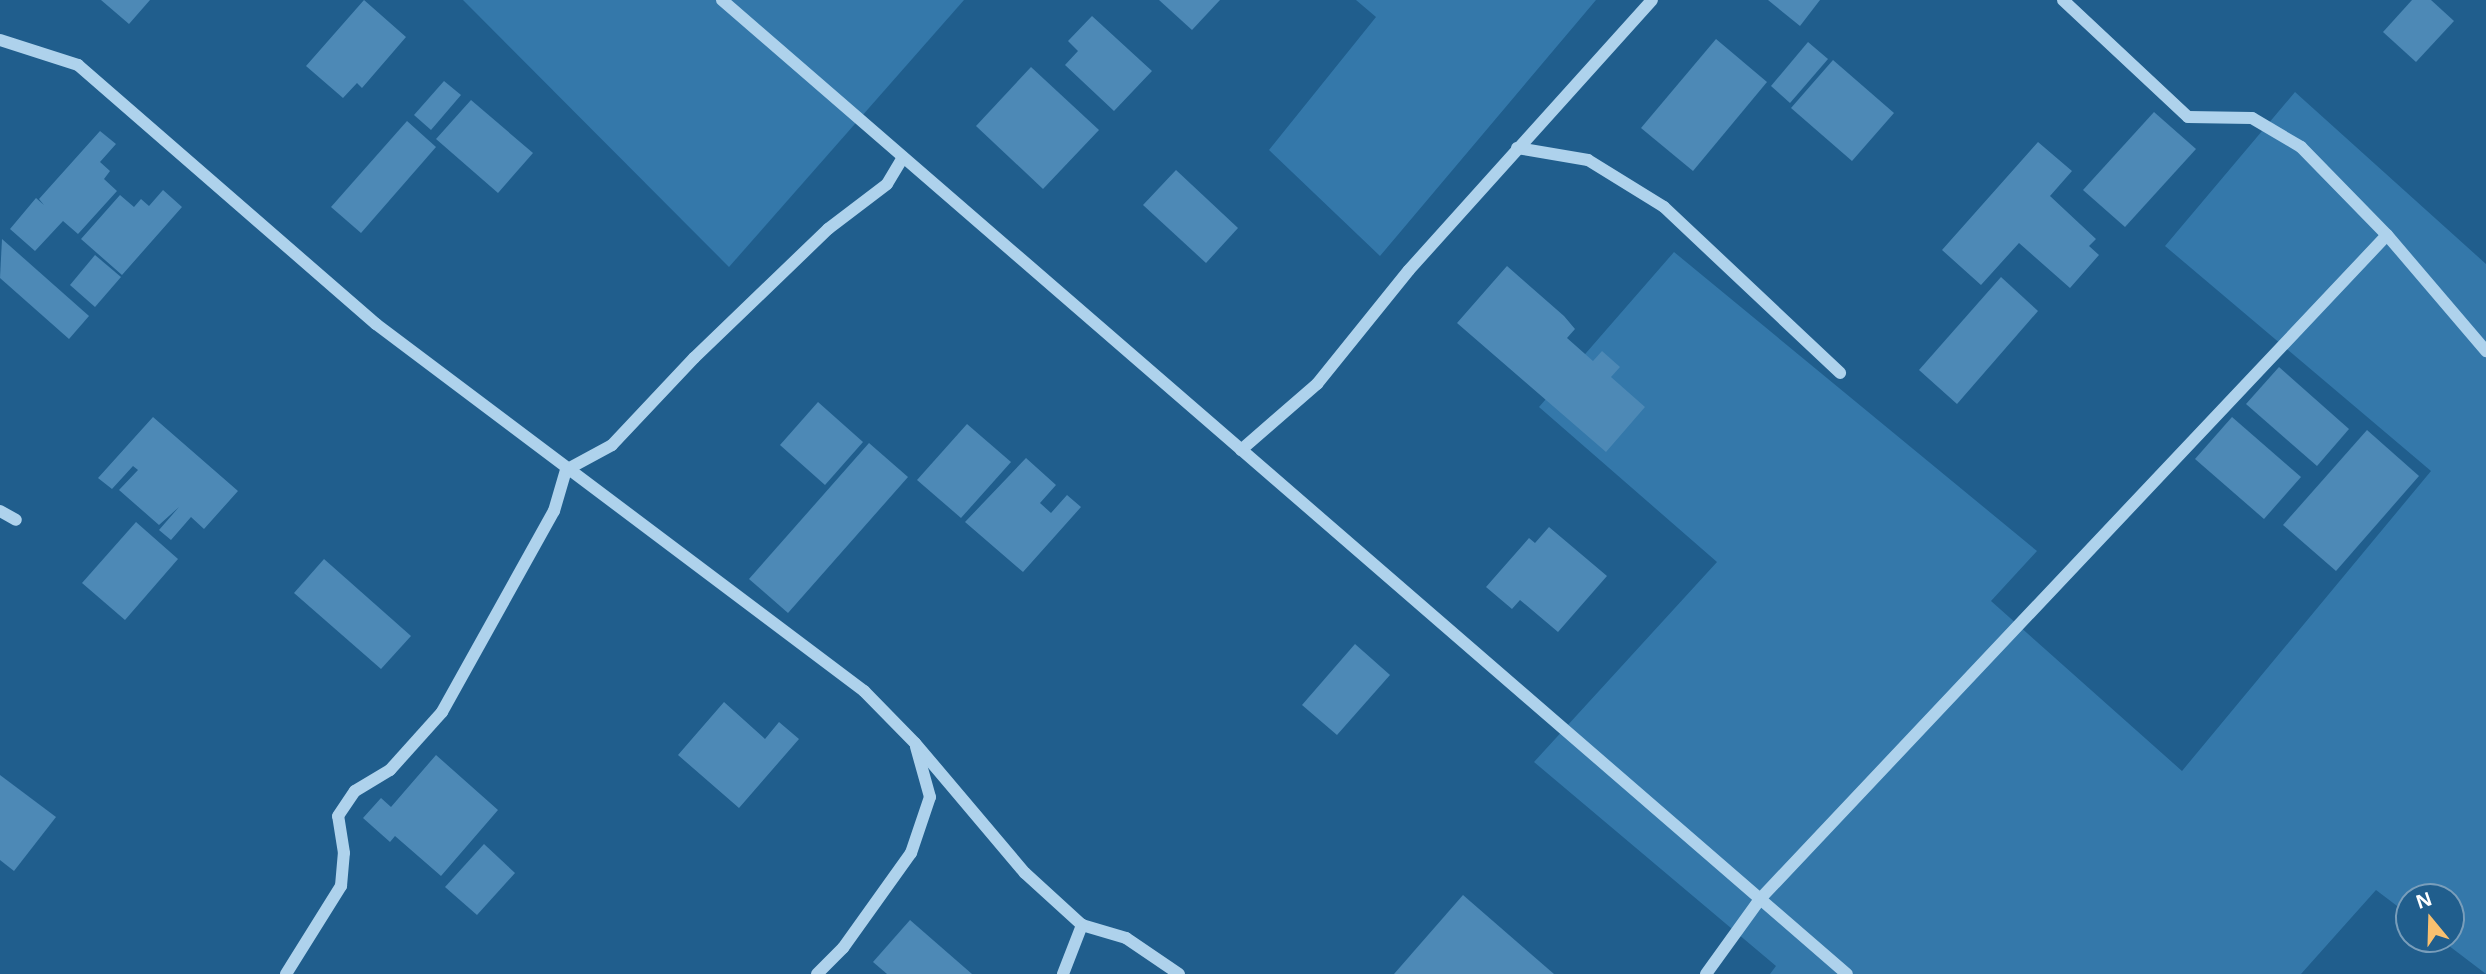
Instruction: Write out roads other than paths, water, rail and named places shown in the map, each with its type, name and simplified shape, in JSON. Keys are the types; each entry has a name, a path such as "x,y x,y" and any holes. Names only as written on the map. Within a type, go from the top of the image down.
{"street":[{"path":"722,0 1847,974"},
{"path":"1241,450 1317,384 1517,148 1652,0"},
{"path":"2063,0 2188,117 2252,118 2301,147 2387,234 2486,351"},
{"path":"1,43 78,65 376,324 566,470 864,691 915,743 1025,873 1082,925 1126,938 1179,974"},
{"path":"1517,148 1588,160 1664,207 1840,373"},
{"path":"286,974 341,886 344,853 338,816 355,791 390,770 442,712 554,511 566,470 612,446 694,358 828,229 887,184 903,157"},
{"path":"1706,974 1760,899 2387,234"},
{"path":"0,511 16,520"},
{"path":"817,974 843,948 911,853 930,797 915,743"},
{"path":"1063,974 1082,925"}]}
